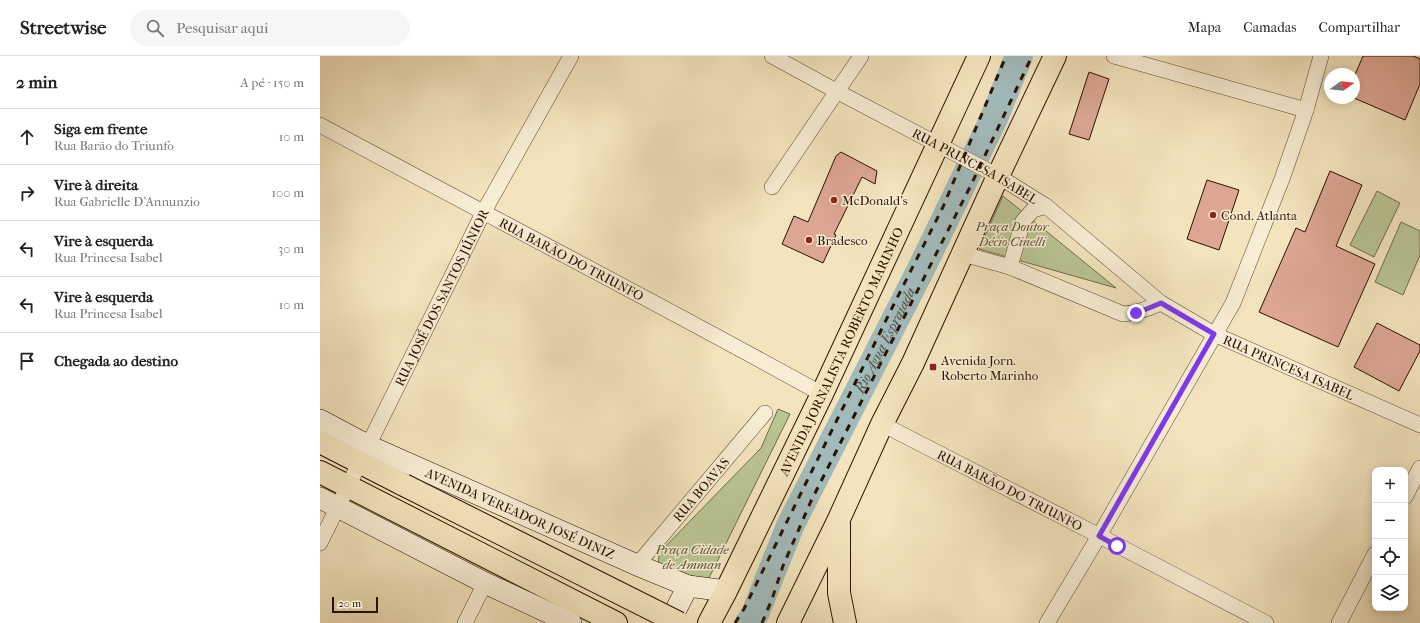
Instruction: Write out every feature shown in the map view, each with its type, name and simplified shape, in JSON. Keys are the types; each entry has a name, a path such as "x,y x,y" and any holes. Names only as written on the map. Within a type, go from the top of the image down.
{"main road":[{"name":"AVENIDA JORNALISTA ROBERTO MARINHO","path":"709,623 822,394 940,145 979,56"},
{"path":"788,623 839,519 882,424 913,364 996,175 1021,130 1055,56"},
{"name":"AVENIDA VEREADOR JOSÉ DINIZ","path":"320,442 365,455 404,485 679,623"},
{"path":"320,472 616,623"},
{"path":"839,519 839,593 845,623"}],"street":[{"name":"RUA JOSÉ DOS SANTOS JÚNIOR","path":"320,543 484,213 571,56"},
{"name":"RUA PRINCESA ISABEL","path":"772,56 996,175 1046,206 1161,303 1214,334 1420,425"},
{"path":"772,187 838,92 861,56"},
{"path":"1114,56 1306,110"},
{"path":"1047,623 1099,536 1233,303 1282,179 1306,110 1321,56"},
{"name":"RUA BARÃO DO TRIUNFO","path":"320,125 484,213 701,326 822,394"},
{"path":"1010,266 1023,221 1033,210 1046,206"},
{"path":"962,254 1010,266 1123,314 1136,313 1161,303"},
{"name":"RUA BOAVAS","path":"637,565 765,413"},
{"name":"AVENIDA VEREADOR JOSÉ DINIZ","path":"320,420 365,455 688,586 726,590"},
{"name":"RUA BARÃO DO TRIUNFO","path":"882,424 1266,623"},
{"path":"1408,490 1420,468"},
{"path":"320,498 485,583 571,623"},
{"path":"1339,623 1372,560"},
{"path":"465,623 485,583"},
{"path":"669,623 688,586"}],"green space":[{"path":"1377,191 1400,203 1374,257 1350,245"},
{"name":"Praça Doutor Décio Cinelli","path":"1003,196 1116,288 979,249"},
{"path":"1401,222 1420,231 1420,255 1403,295 1375,282"},
{"name":"Praça Cidade de Amman","path":"778,409 790,414 707,582 658,569 659,553 761,448"}],"building":[{"path":"1363,56 1413,56 1420,59 1420,84 1405,120 1360,101 1360,68 1358,68"},
{"path":"1089,72 1109,79 1089,140 1069,134"},
{"path":"841,152 877,171 875,184 862,177 834,234 836,235 823,263 782,244 794,216 808,222 836,156"},
{"path":"1330,171 1362,185 1336,246 1375,264 1338,347 1259,312 1296,228 1305,232"},
{"name":"Cond. Atlanta","path":"1207,180 1239,190 1219,250 1187,239"},
{"path":"1377,323 1420,345 1420,351 1399,391 1354,367"}],"waterway":[{"name":"Rio Água Espraiada","path":"749,623 755,614 790,526 921,269 994,118 1019,56"}],"railway":[{"path":"735,623 744,609 943,207 1006,56"},
{"path":"762,623 783,566 811,501 971,185 1032,56"}],"place":[{"name":"McDonald's","path":"834,200"},
{"name":"Cond. Atlanta","path":"1213,215"},
{"name":"Bradesco","path":"809,240"},
{"name":"Avenida Jorn. Roberto Marinho","path":"933,367"}],"route":[{"path":"1117,546 1099,536 1214,334 1161,303 1136,313"}]}
